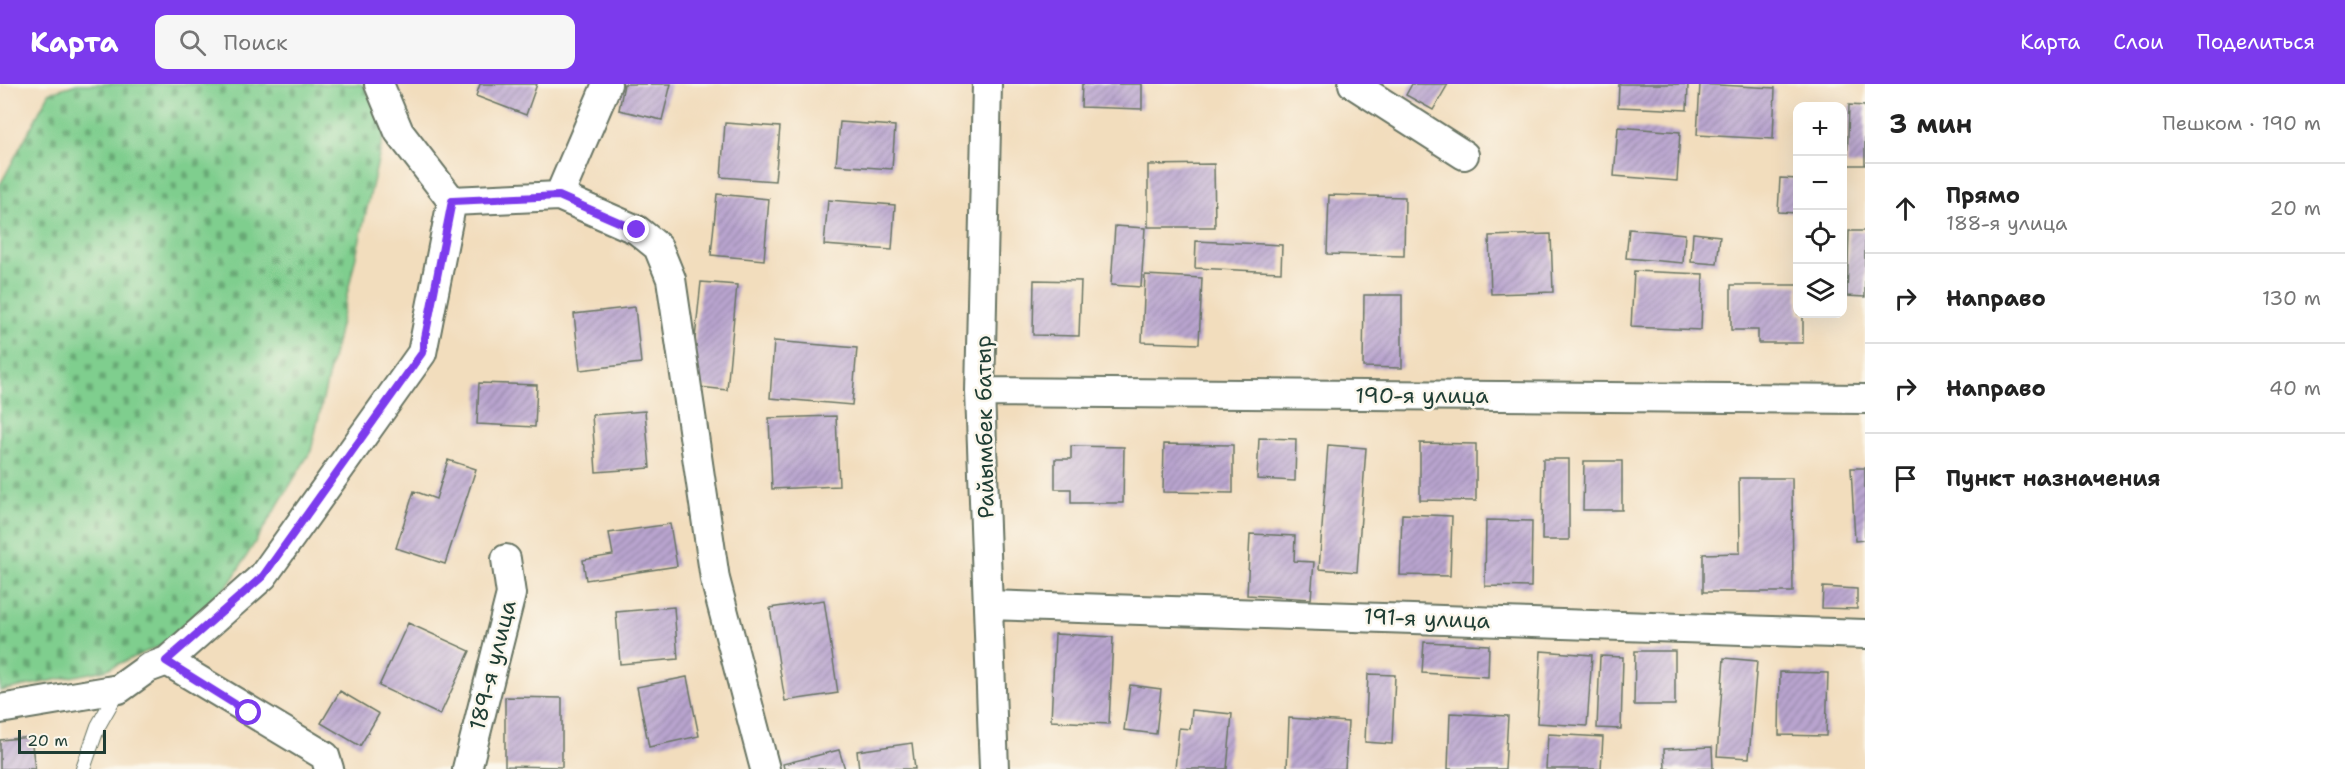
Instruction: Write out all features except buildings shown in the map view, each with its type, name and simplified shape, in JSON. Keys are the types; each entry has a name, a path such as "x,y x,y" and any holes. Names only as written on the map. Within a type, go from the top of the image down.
{"street":[{"path":"0,710 118,689 148,668 166,661 263,576 422,353 452,201 399,132 379,84"},
{"path":"559,196 607,84"},
{"name":"Райымбек батыр","path":"987,84 980,392 994,769"},
{"path":"1353,84 1464,155"},
{"path":"452,201 559,196 637,230 658,248 671,279 715,579 765,769"},
{"name":"190-я улица","path":"980,392 1865,399"},
{"name":"189-я улица","path":"467,769 511,594 506,559"},
{"name":"191-я улица","path":"989,605 1865,634"},
{"path":"166,661 326,756 329,769"}],"lane":[{"path":"83,769 98,726 118,689"}],"green space":[{"path":"77,84 358,84 365,86 385,130 311,451 230,583 164,644 105,670 0,691 0,185 50,92"}],"route":[{"path":"249,713 166,661 263,576 422,353 452,201 559,196 637,230"}]}
